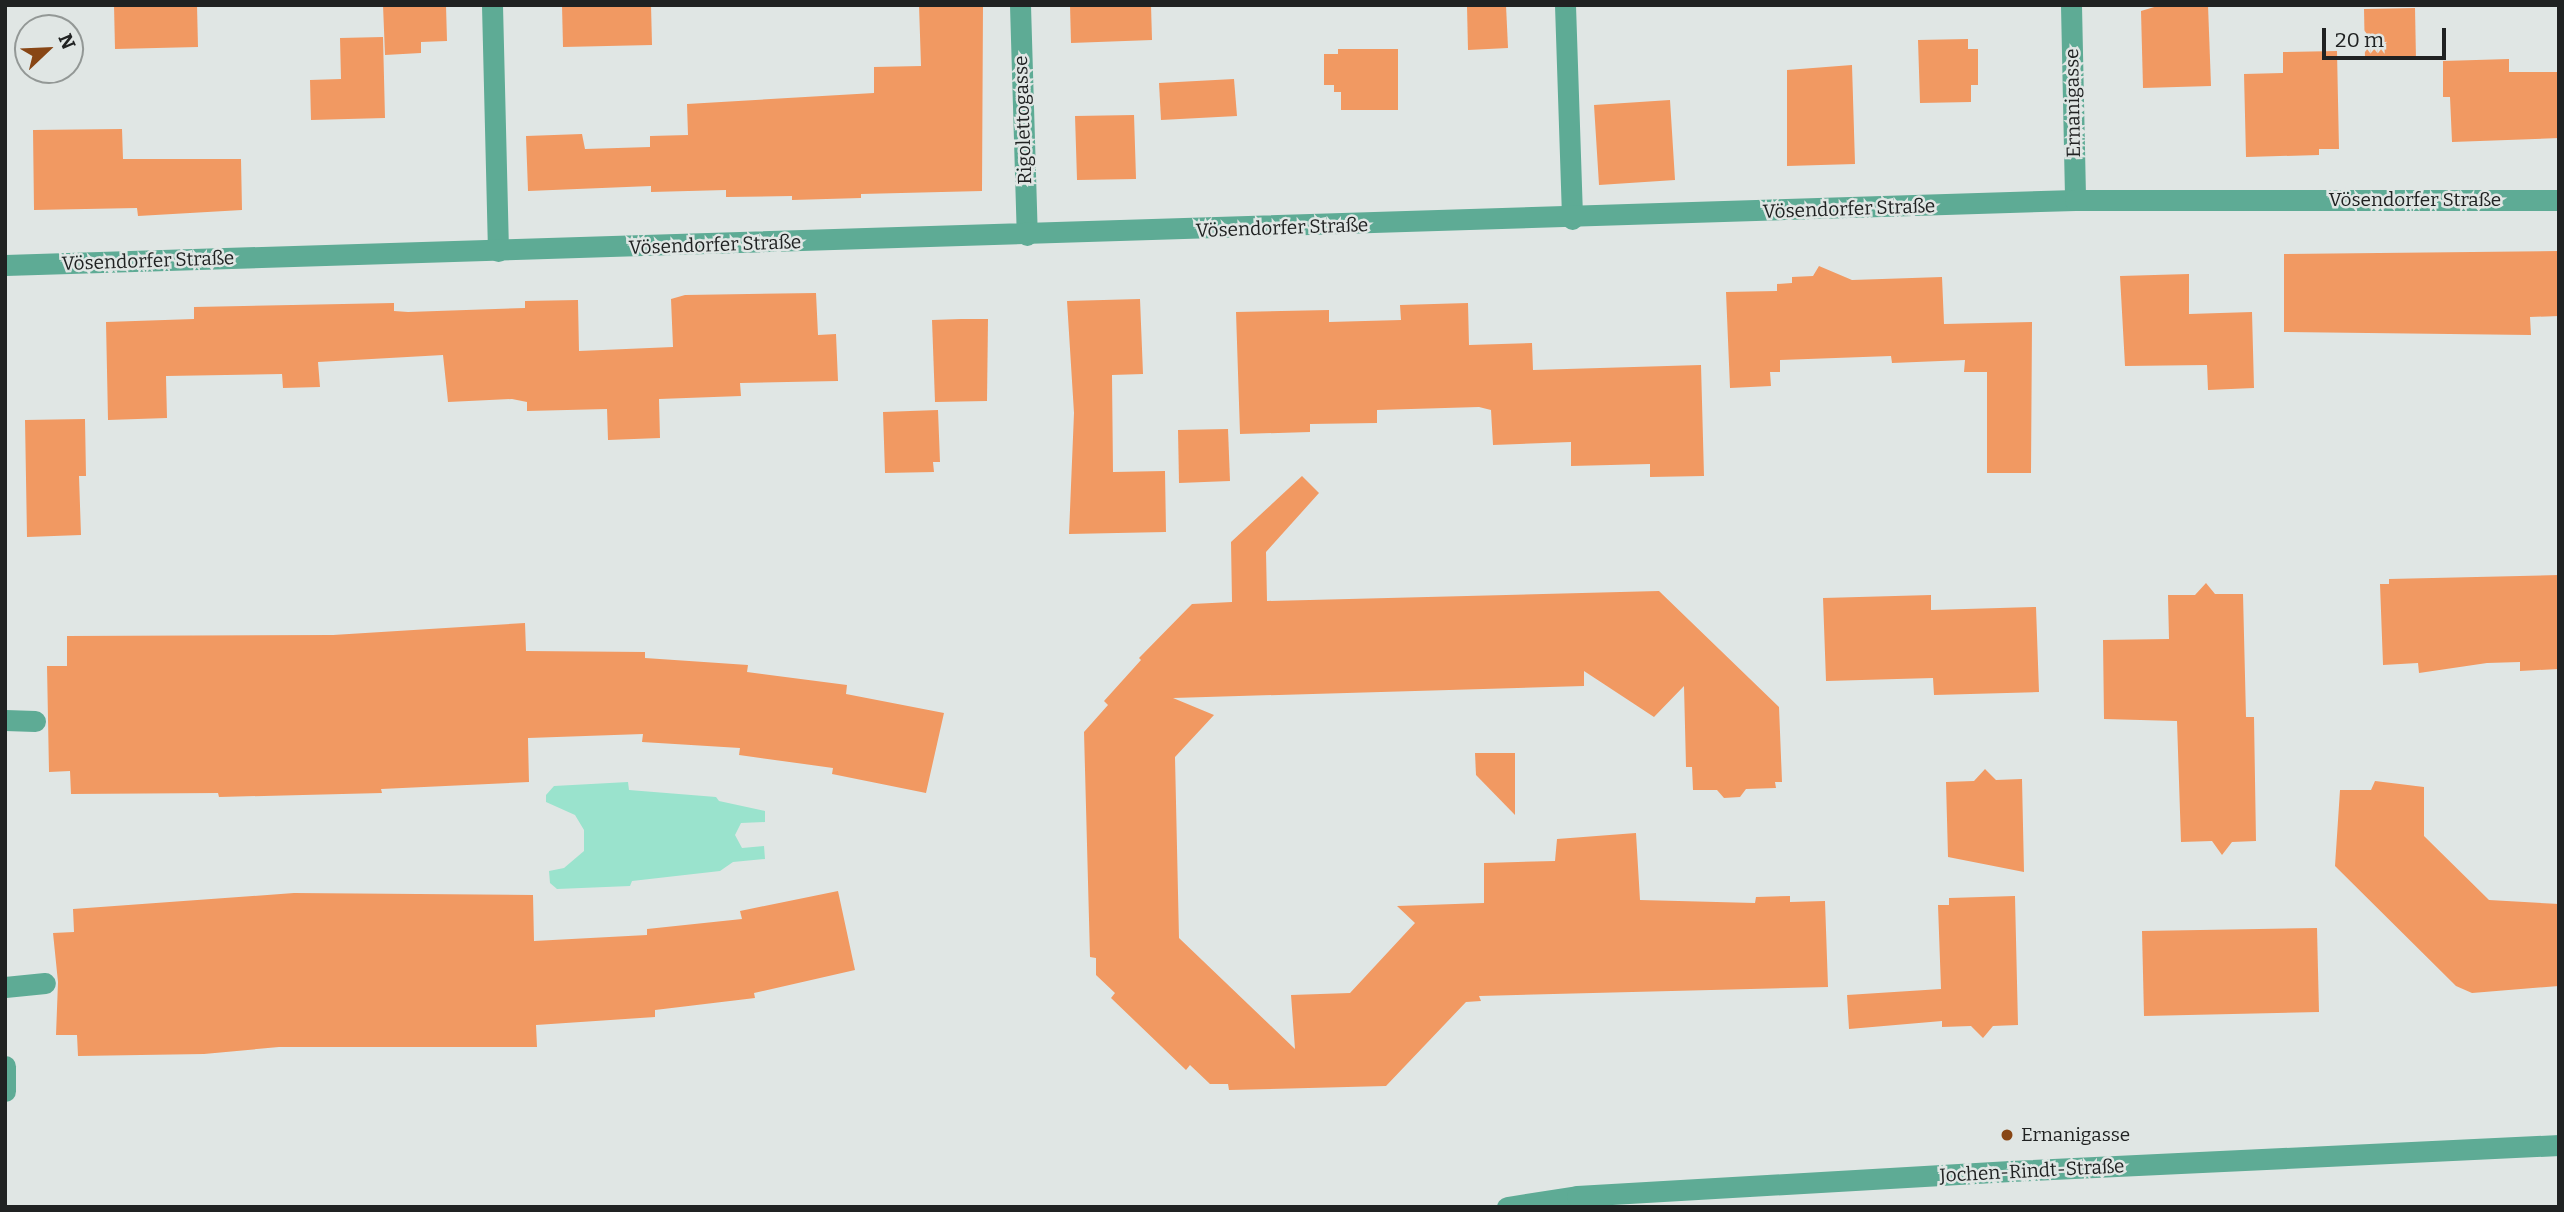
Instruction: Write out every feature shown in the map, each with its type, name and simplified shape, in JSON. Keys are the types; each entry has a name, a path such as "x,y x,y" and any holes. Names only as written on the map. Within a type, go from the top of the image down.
{"street":[{"path":"492,5 498,251"},
{"name":"Rigolettogasse","path":"1020,5 1027,235"},
{"path":"1565,5 1572,219"},
{"name":"Ernanigasse","path":"2071,5 2075,200"},
{"name":"Vösendorfer Straße","path":"5,265 1572,219 2075,200 2559,200"},
{"path":"5,720 35,721"},
{"path":"5,987 44,983"},
{"path":"5,1066 5,1091"},
{"name":"Jochen-Rindt-Straße","path":"1507,1207 1577,1196 1997,1171 2559,1145"}],"green space":[{"path":"628,782 629,790 716,797 719,801 765,811 765,822 741,823 735,835 742,848 764,846 765,859 733,862 720,871 632,881 630,886 557,889 550,883 549,871 564,868 584,851 584,830 575,815 546,802 546,795 554,786"}],"building":[{"path":"114,5 197,5 198,47 115,49"},
{"path":"383,5 446,5 447,41 421,42 421,53 385,55"},
{"path":"562,5 651,5 652,45 563,47"},
{"path":"919,5 983,5 982,191 861,194 861,198 792,200 792,196 726,197 726,190 651,192 651,186 528,191 526,136 582,134 585,149 650,147 650,136 688,135 687,104 874,93 874,67 921,66"},
{"path":"1070,5 1151,5 1152,40 1071,43"},
{"path":"1506,5 1508,48 1468,50 1467,6"},
{"path":"2161,5 2208,5 2211,86 2143,88 2141,11"},
{"path":"2415,8 2416,60 2365,59 2364,9"},
{"path":"383,37 385,118 311,120 310,80 341,79 340,38"},
{"path":"1968,39 1968,49 1978,49 1978,85 1971,85 1971,102 1920,103 1918,40"},
{"path":"1338,49 1398,49 1398,110 1341,110 1341,92 1334,92 1334,85 1324,85 1324,54 1338,54"},
{"path":"2337,51 2339,149 2319,149 2319,155 2246,157 2244,74 2283,73 2283,52"},
{"path":"2509,59 2509,72 2559,72 2559,138 2452,142 2450,97 2443,97 2443,61"},
{"path":"1852,65 1855,164 1787,166 1787,70"},
{"path":"1234,79 1237,116 1161,120 1159,83"},
{"path":"1670,100 1675,180 1599,185 1594,105"},
{"path":"1134,115 1136,179 1077,180 1075,116"},
{"path":"122,129 123,159 241,159 242,210 138,216 137,208 34,210 33,130"},
{"path":"2559,251 2559,316 2530,317 2531,335 2284,332 2284,254"},
{"path":"1819,266 1852,280 1942,277 1944,324 2032,322 2031,473 1987,473 1987,372 1964,372 1965,360 1892,363 1891,356 1780,360 1780,372 1770,372 1771,386 1730,388 1726,292 1777,291 1777,284 1792,283 1792,277 1813,276"},
{"path":"2189,274 2189,314 2252,312 2254,388 2208,390 2207,365 2125,366 2120,276"},
{"path":"816,293 818,335 836,334 838,381 740,383 741,396 659,399 660,438 608,440 607,409 527,411 527,402 512,399 448,402 443,355 318,362 320,387 283,388 282,374 166,376 167,418 108,420 106,322 194,319 194,307 394,303 394,311 408,312 525,308 525,301 578,300 579,351 673,347 671,299 685,295"},
{"path":"1140,299 1143,374 1112,375 1113,472 1165,471 1166,532 1069,534 1074,413 1067,301"},
{"path":"1468,303 1469,345 1532,343 1533,370 1701,365 1704,476 1650,477 1650,464 1571,466 1571,442 1493,445 1491,410 1479,407 1377,410 1377,423 1310,424 1310,432 1240,434 1236,312 1329,310 1329,322 1401,320 1400,305"},
{"path":"988,319 987,401 935,402 932,320"},
{"path":"938,410 940,462 933,462 934,472 885,473 883,412"},
{"path":"85,419 86,476 79,476 81,535 27,537 25,420"},
{"path":"1228,429 1230,481 1179,483 1178,430"},
{"path":"1302,476 1319,493 1266,552 1267,601 1659,591 1779,707 1782,782 1775,782 1776,788 1746,789 1740,797 1724,798 1717,790 1693,790 1692,767 1686,767 1684,686 1654,717 1584,671 1584,686 1173,698 1214,715 1175,757 1179,938 1295,1049 1291,995 1350,993 1415,923 1397,906 1484,903 1484,863 1555,861 1557,839 1636,833 1640,900 1755,903 1756,897 1790,896 1790,902 1825,901 1828,987 1479,996 1481,1001 1466,1002 1386,1086 1229,1090 1228,1084 1210,1084 1190,1065 1186,1070 1111,998 1115,993 1096,975 1096,958 1090,957 1084,732 1108,705 1104,701 1141,660 1139,658 1192,604 1232,602 1231,542"},
{"path":"2559,575 2559,669 2520,671 2520,662 2487,663 2419,673 2418,663 2383,665 2380,584 2389,584 2389,579"},
{"path":"2206,583 2215,594 2243,594 2246,717 2254,717 2256,841 2232,842 2222,855 2212,841 2181,842 2177,721 2104,719 2103,640 2169,639 2168,595 2195,595"},
{"path":"1931,595 1931,610 2036,607 2039,692 1934,695 1933,678 1826,681 1823,598"},
{"path":"525,623 526,651 645,652 645,658 748,665 747,672 847,685 846,694 944,713 926,793 832,774 833,768 739,755 740,748 642,742 643,734 528,738 529,782 381,789 382,793 219,797 218,793 71,794 70,771 49,772 47,666 67,666 67,636 333,635"},
{"path":"1475,753 1515,753 1515,815 1476,775"},
{"path":"1985,769 1996,780 2022,779 2024,872 1948,857 1946,782 1974,781"},
{"path":"2375,781 2424,787 2424,836 2489,900 2559,904 2559,986 2472,993 2456,986 2335,866 2340,790 2371,790"},
{"path":"838,891 855,970 754,993 755,998 655,1010 655,1017 536,1025 537,1047 279,1047 204,1054 78,1056 77,1035 56,1035 58,982 53,933 74,932 73,909 294,893 533,895 534,941 647,935 647,929 742,919 740,911"},
{"path":"2015,896 2018,1025 1993,1026 1983,1038 1971,1026 1942,1027 1942,1021 1849,1029 1847,995 1941,989 1938,905 1949,905 1949,898"},
{"path":"2317,928 2319,1012 2144,1016 2142,931"}],"place":[{"name":"Ernanigasse","path":"2007,1135"}]}
